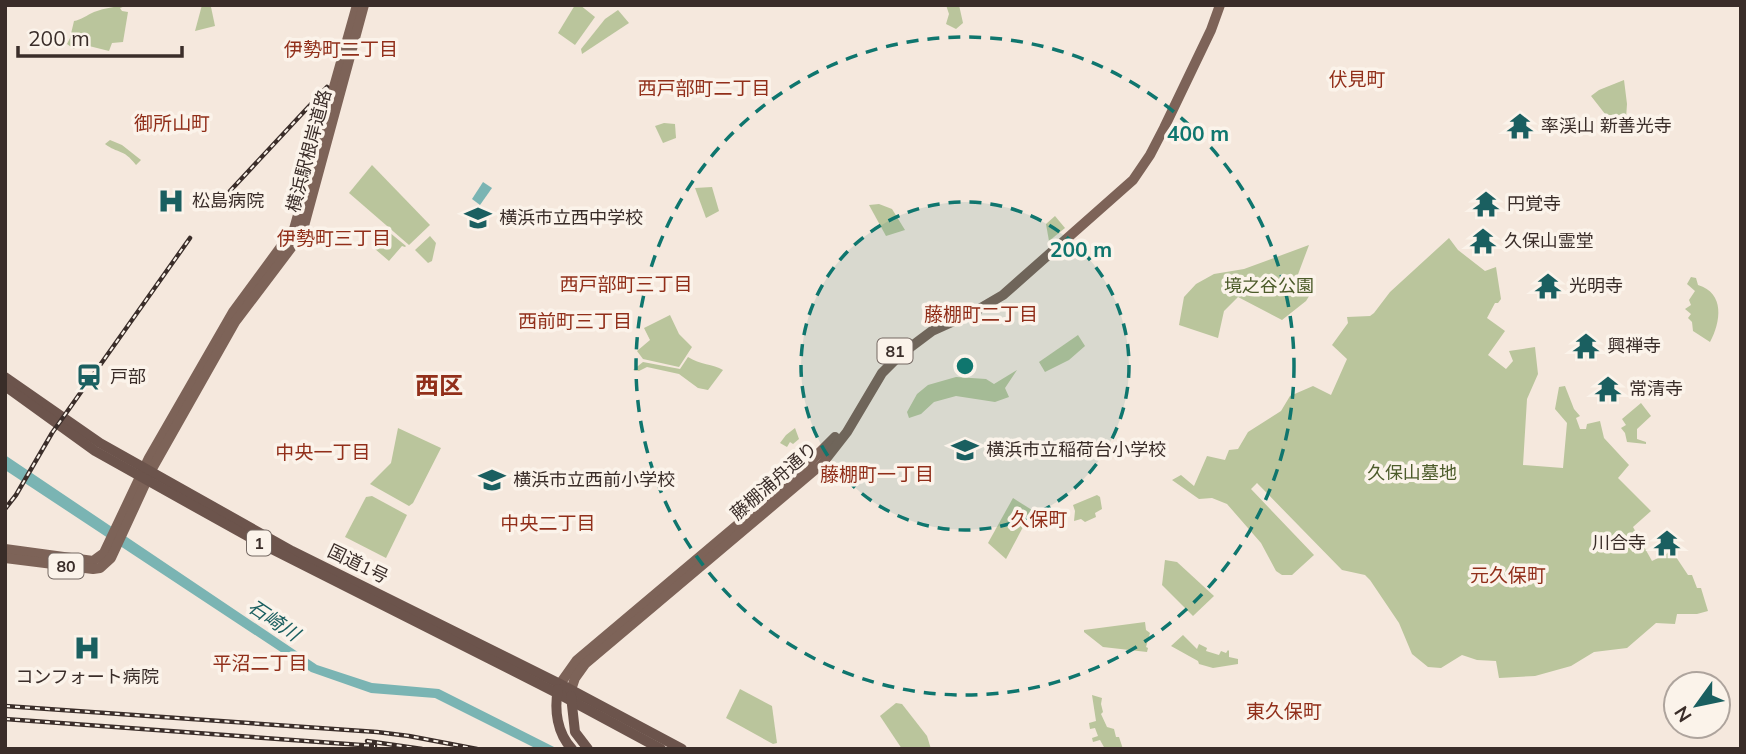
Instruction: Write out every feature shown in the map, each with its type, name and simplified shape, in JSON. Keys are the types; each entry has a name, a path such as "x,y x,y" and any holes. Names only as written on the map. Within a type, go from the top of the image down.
{"highway":[{"name":"国道1号","path":"5,370 19,380 29,393"},
{"name":"国道1号","path":"5,377 145,474 299,565 682,749"},
{"name":"国道1号","path":"5,386 95,451 145,474"},
{"name":"国道1号","path":"5,392 42,412"},
{"path":"558,689 558,723 572,749"},
{"name":"国道1号","path":"571,695 661,749"},
{"path":"571,695 575,733 588,749"}],"main road":[{"name":"横浜駅根岸道路","path":"145,474 233,312 295,229 357,5"},
{"name":"横浜駅根岸道路","path":"145,474 239,315 294,244 304,226 365,5"},
{"name":"藤棚浦舟通り","path":"558,689 578,660 826,449 890,355 933,323 999,290 1119,187 1147,149 1207,27 1214,5"},
{"name":"藤棚浦舟通り","path":"571,695 576,677 585,664 821,464 847,432 882,373 900,355 932,331 1003,295 1123,191 1141,170 1164,128 1211,30 1220,5"},
{"name":"80","path":"5,558 93,569 109,561 113,544 145,474"},
{"name":"80","path":"5,549 93,561 113,544"}],"green space":[{"path":"128,5 120,8 128,12 123,42 112,43 109,51 89,46 87,42 87,48 80,42 74,49 67,44 74,21 111,7"},
{"path":"202,5 211,7 215,26 195,31"},
{"path":"575,5 580,5 595,17 575,45 558,33"},
{"path":"946,5 959,5 963,23 956,29 946,24 949,14"},
{"path":"618,10 629,23 582,54 581,49 605,19"},
{"path":"1624,80 1627,104 1625,133 1603,133 1598,130 1601,124 1609,119 1591,96"},
{"path":"675,124 676,138 663,143 655,126"},
{"path":"110,140 122,145 141,160 136,165 128,156 105,144"},
{"path":"372,165 430,225 409,245 349,193"},
{"path":"712,187 719,211 706,218 695,188"},
{"path":"879,204 892,209 905,230 886,236 869,205"},
{"path":"1055,216 1065,228 1049,241 1046,224"},
{"path":"389,232 406,246 402,246 389,261 375,249"},
{"path":"430,236 436,243 432,261 428,263 415,250"},
{"name":"久保山墓地","path":"1449,238 1458,250 1485,271 1496,267 1501,299 1495,303 1487,318 1505,331 1488,355 1506,369 1513,361 1509,351 1535,347 1538,374 1527,399 1523,465 1563,468 1567,423 1555,409 1559,387 1565,386 1574,409 1580,416 1576,418 1580,429 1586,429 1587,424 1600,421 1604,438 1629,465 1618,478 1651,511 1633,527 1652,561 1672,551 1688,575 1692,575 1697,588 1701,588 1708,611 1677,614 1675,624 1656,623 1627,648 1594,652 1571,666 1535,676 1499,678 1496,661 1477,660 1462,655 1441,668 1428,667 1412,654 1399,623 1370,580 1365,575 1342,570 1257,483 1251,489 1314,555 1292,575 1282,575 1276,571 1261,543 1227,504 1212,498 1199,499 1172,480 1181,475 1194,486 1207,456 1225,460 1229,450 1238,449 1248,432 1281,411 1290,396 1313,386 1331,395 1347,359 1332,345 1348,323 1347,317 1370,316 1374,313 1390,292"},
{"name":"境之谷公園","path":"1309,245 1294,285 1310,287 1311,293 1306,301 1282,320 1238,297 1224,311 1218,338 1179,325 1184,297 1196,284 1214,274 1244,269"},
{"path":"1691,277 1696,278 1698,285 1713,294 1717,301 1717,326 1710,342 1693,331 1692,322 1688,318 1691,314 1685,309 1691,305 1689,300 1695,291 1687,284"},
{"path":"670,315 679,334 692,347 679,367 643,359 637,351 650,340 644,328"},
{"path":"1078,335 1085,346 1069,360 1045,372 1039,362"},
{"path":"688,357 723,370 708,390 698,388 679,374 647,367 639,371 633,370 643,362 680,369"},
{"path":"1017,370 1005,388 1009,397 995,402 956,396 934,402 921,414 909,418 907,412 917,394 928,385 956,377 986,379 994,384"},
{"path":"1641,403 1651,416 1637,429 1637,439 1646,444 1627,442 1621,428 1626,425 1622,419"},
{"path":"398,428 441,448 409,506 370,484 391,463"},
{"path":"795,428 799,439 793,444 790,442 787,447 780,443 786,435"},
{"path":"1097,495 1100,497 1102,509 1095,513 1096,517 1085,522 1081,519 1074,521 1073,505"},
{"path":"372,496 407,515 386,558 345,537 366,497"},
{"path":"1013,498 1032,510 1006,559 988,543"},
{"path":"1165,560 1177,562 1214,596 1193,616 1162,585"},
{"path":"1145,622 1146,630 1150,633 1147,652 1103,647 1084,632 1084,630"},
{"path":"1183,635 1197,649 1199,644 1207,648 1206,651 1219,655 1221,651 1226,653 1228,650 1229,657 1238,659 1238,664 1213,668 1199,664 1171,646"},
{"path":"740,689 772,706 777,743 773,744 726,718"},
{"path":"1092,695 1102,698 1101,714 1107,727 1114,729 1123,749 1105,749 1100,740 1093,742 1092,738 1098,736 1095,728 1090,729 1089,723 1096,721"},
{"path":"896,703 902,704 927,736 931,749 902,749 880,716"}],"water":[{"path":"483,182 492,188 480,205 472,199"},
{"path":"5,455 317,665 372,683 439,689 558,749 537,749 435,698 371,693 311,672 5,470"}],"railway":[{"path":"230,191 327,87"},
{"path":"5,509 52,433 190,238"},
{"path":"5,706 377,732 477,749"},
{"path":"5,719 375,746"},
{"path":"367,741 422,749"}],"place":[{"name":"率渓山 新善光寺","path":"1520,126"},
{"name":"松島病院","path":"171,201"},
{"name":"円覚寺","path":"1486,204"},
{"name":"横浜市立西中学校","path":"478,218"},
{"name":"久保山霊堂","path":"1483,241"},
{"name":"光明寺","path":"1548,286"},
{"name":"興禅寺","path":"1586,346"},
{"name":"戸部","path":"89,377"},
{"name":"常清寺","path":"1608,389"},
{"name":"横浜市立稲荷台小学校","path":"965,450"},
{"name":"横浜市立西前小学校","path":"492,480"},
{"name":"川合寺","path":"1667,543"},
{"name":"コンフォート病院","path":"87,648"}],"district":[{"name":"伊勢町二丁目","path":"341,49"},
{"name":"伏見町","path":"1357,79"},
{"name":"西戸部町二丁目","path":"704,88"},
{"name":"御所山町","path":"172,123"},
{"name":"伊勢町三丁目","path":"334,238"},
{"name":"西戸部町三丁目","path":"626,284"},
{"name":"藤棚町二丁目","path":"981,314"},
{"name":"西前町三丁目","path":"575,321"},
{"name":"西区","path":"439,386"},
{"name":"中央一丁目","path":"323,452"},
{"name":"藤棚町一丁目","path":"877,474"},
{"name":"久保町","path":"1039,519"},
{"name":"中央二丁目","path":"548,523"},
{"name":"元久保町","path":"1508,575"},
{"name":"平沼二丁目","path":"260,663"},
{"name":"東久保町","path":"1284,711"}],"water label":[{"name":"石崎川","path":"274,620"}]}
